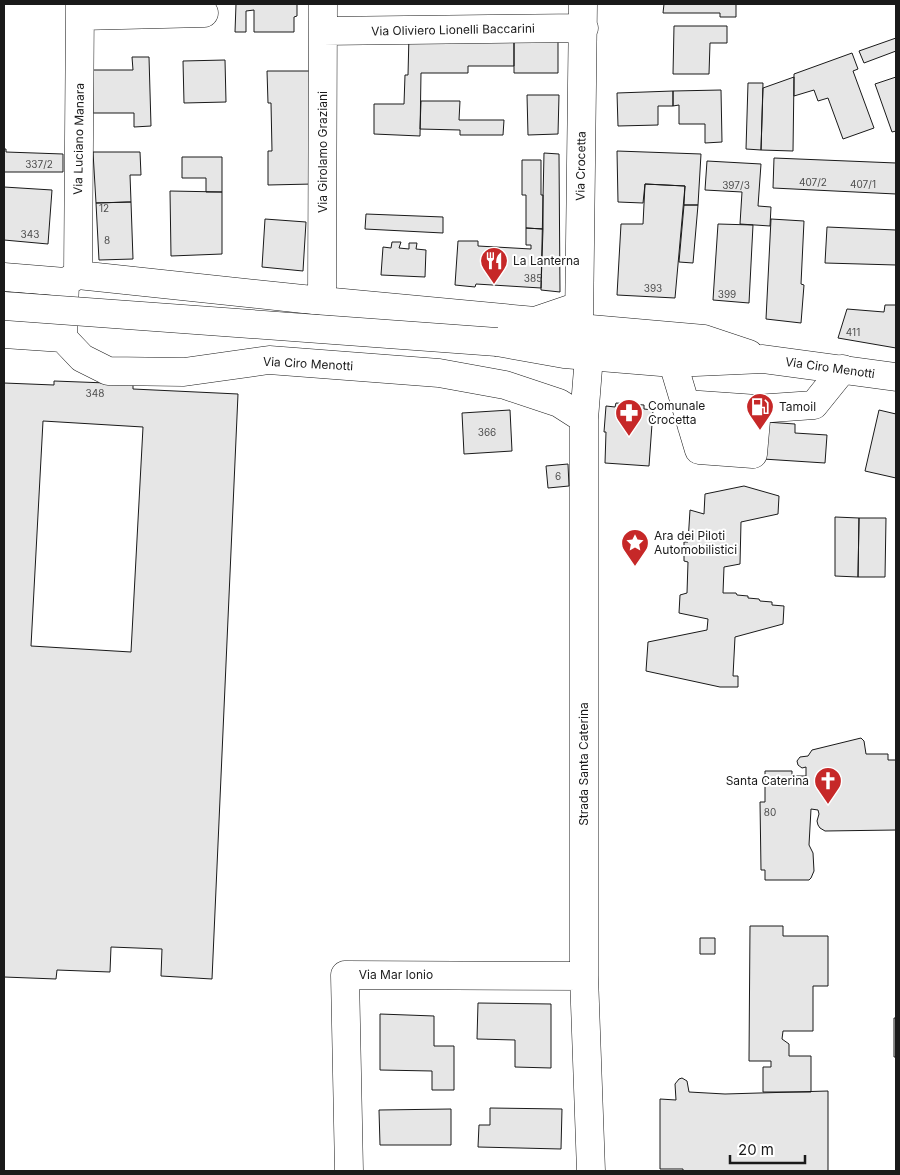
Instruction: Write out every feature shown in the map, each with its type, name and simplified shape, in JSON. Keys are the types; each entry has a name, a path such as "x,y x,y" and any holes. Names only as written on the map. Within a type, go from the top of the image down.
{"street":[{"name":"Via Girolamo Graziani","path":"322,301 324,4"},
{"path":"80,10 143,9 204,13"},
{"name":"Via Luciano Manara","path":"71,279 80,10"},
{"name":"Via Oliviero Lionelli Baccarini","path":"323,31 583,16"},
{"name":"Via Crocetta","path":"579,317 583,16"},
{"name":"Via Ciro Menotti","path":"4,277 71,279 535,321 579,317 704,339 763,359"},
{"path":"4,334 63,338 71,279"},
{"name":"Via Ciro Menotti","path":"4,306 497,342 564,354 673,363 763,359 896,377"},
{"name":"Via Ciro Menotti","path":"497,342 579,317"},
{"name":"Via Ciro Menotti","path":"63,338 82,358 108,371 184,372 269,360 439,373 505,384 559,403 584,419"},
{"name":"Strada Santa Caterina","path":"589,356 584,419 584,976 591,1171"},
{"path":"673,363 688,415 756,420 814,405 843,369"},
{"name":"Via Mar Ionio","path":"349,1171 345,975 584,976"}],"building":[{"path":"236,4 297,4 297,16 294,17 294,32 254,32 254,10 246,11 246,32 235,32"},
{"path":"664,4 736,4 736,17 720,17 720,13 663,13"},
{"path":"674,26 727,26 727,43 710,43 709,74 673,74"},
{"path":"409,35 514,35 514,66 468,66 468,73 421,73 420,136 374,134 374,104 404,104 405,75 408,75"},
{"path":"514,35 558,35 558,73 514,73"},
{"path":"896,38 896,51 864,63 859,51"},
{"path":"852,53 858,69 853,71 874,128 843,139 828,98 818,101 814,90 794,96 794,74"},
{"path":"132,57 149,57 151,126 134,127 134,113 93,113 93,70 133,70"},
{"path":"225,60 226,102 184,103 183,61"},
{"path":"267,71 311,71 313,184 268,185 268,151 272,151 271,103 268,103"},
{"path":"794,77 793,151 761,150 763,88"},
{"path":"896,77 896,131 892,132 875,84"},
{"path":"748,83 763,83 761,150 746,149"},
{"path":"721,90 722,142 705,143 705,124 679,124 679,105 673,106 673,91"},
{"path":"673,91 673,106 658,106 658,125 618,126 617,93"},
{"path":"527,95 559,95 558,134 528,135"},
{"path":"421,101 460,101 459,120 504,120 503,135 460,135 460,130 420,129"},
{"path":"4,149 6,149 6,152 63,154 63,172 4,172"},
{"path":"617,151 701,154 698,205 684,205 685,186 645,184 643,203 618,202"},
{"path":"93,152 140,152 141,175 130,175 131,202 96,203"},
{"path":"544,153 559,154 560,292 541,290"},
{"path":"182,157 222,157 222,192 206,192 206,178 182,178"},
{"path":"774,158 896,163 896,194 773,188"},
{"path":"522,160 541,160 543,229 526,228 526,195 522,195"},
{"path":"707,161 761,164 758,206 771,207 770,226 740,224 742,192 705,190"},
{"path":"645,184 685,186 675,298 617,295 621,224 643,224"},
{"path":"4,187 52,190 48,244 4,240"},
{"path":"170,191 222,192 222,254 171,256"},
{"path":"131,202 133,259 99,260 96,203"},
{"path":"684,205 698,205 693,263 679,262"},
{"path":"366,214 443,217 443,233 365,229"},
{"path":"265,219 306,222 303,271 262,267"},
{"path":"771,219 804,221 801,284 804,285 801,323 766,319"},
{"path":"718,224 753,225 749,303 713,300"},
{"path":"827,227 896,230 896,265 825,263"},
{"path":"526,228 543,229 541,288 476,284 475,287 455,285 458,241 478,241 478,246 531,249 531,245 526,245"},
{"path":"392,242 401,242 399,248 409,249 409,243 417,243 416,249 426,250 425,277 381,275 383,247 391,248"},
{"path":"885,305 896,305 896,348 838,338 847,309 884,312"},
{"path":"54,381 133,384 133,389 238,394 212,979 161,976 162,949 111,947 110,972 57,970 56,979 4,977 4,383 54,385","holes":["43,421 143,427 131,652 31,646"]},
{"name":"Comunale Crocetta","path":"616,403 644,405 644,409 653,410 649,466 605,463 606,432 604,432 606,406 615,407"},
{"path":"510,410 512,451 464,454 462,413"},
{"path":"879,410 896,414 896,478 865,471"},
{"path":"766,422 795,424 795,433 827,435 825,463 763,459"},
{"path":"568,464 569,486 548,488 546,466"},
{"path":"744,486 779,496 778,514 741,522 740,564 724,567 723,593 736,593 737,595 748,596 748,598 759,599 760,601 772,602 772,605 784,606 783,624 735,637 733,676 738,676 738,687 720,687 646,671 648,642 707,630 708,619 679,613 680,595 687,593 688,562 684,561 684,542 688,542 690,510 704,514 705,494"},
{"path":"835,517 859,518 858,577 835,576"},
{"path":"859,518 886,518 885,577 858,577"},
{"name":"Santa Caterina","path":"861,738 864,741 866,754 888,754 888,760 896,760 896,830 825,831 818,825 818,810 811,809 809,845 813,853 814,871 811,878 809,880 765,880 765,870 761,870 760,802 765,802 765,771 792,771 792,776 806,776 806,767 802,768 798,765 797,761 800,757 808,756 812,750"},
{"path":"750,926 783,926 783,936 828,936 828,986 813,986 813,1031 783,1031 782,1039 789,1044 789,1056 811,1056 811,1092 763,1092 763,1067 771,1067 771,1061 749,1061"},
{"path":"700,938 715,938 715,954 700,954"},
{"path":"478,1003 551,1004 551,1068 515,1067 515,1040 477,1039"},
{"path":"380,1014 434,1016 434,1046 454,1046 454,1090 432,1090 432,1071 380,1070"},
{"path":"894,1018 896,1018 896,1057 894,1057"},
{"path":"682,1078 687,1081 689,1092 725,1094 828,1091 828,1171 683,1171 683,1169 660,1169 660,1099 676,1100 675,1084"},
{"path":"490,1108 562,1109 561,1149 478,1147 479,1125 490,1125"},
{"path":"451,1109 451,1145 380,1145 379,1110"}],"place":[{"name":"La Lanterna","path":"494,285"},
{"name":"Tamoil","path":"760,431"},
{"name":"Comunale Crocetta","path":"629,437"},
{"name":"Ara dei Piloti Automobilistici","path":"635,567"},
{"name":"Santa Caterina","path":"828,805"}]}
